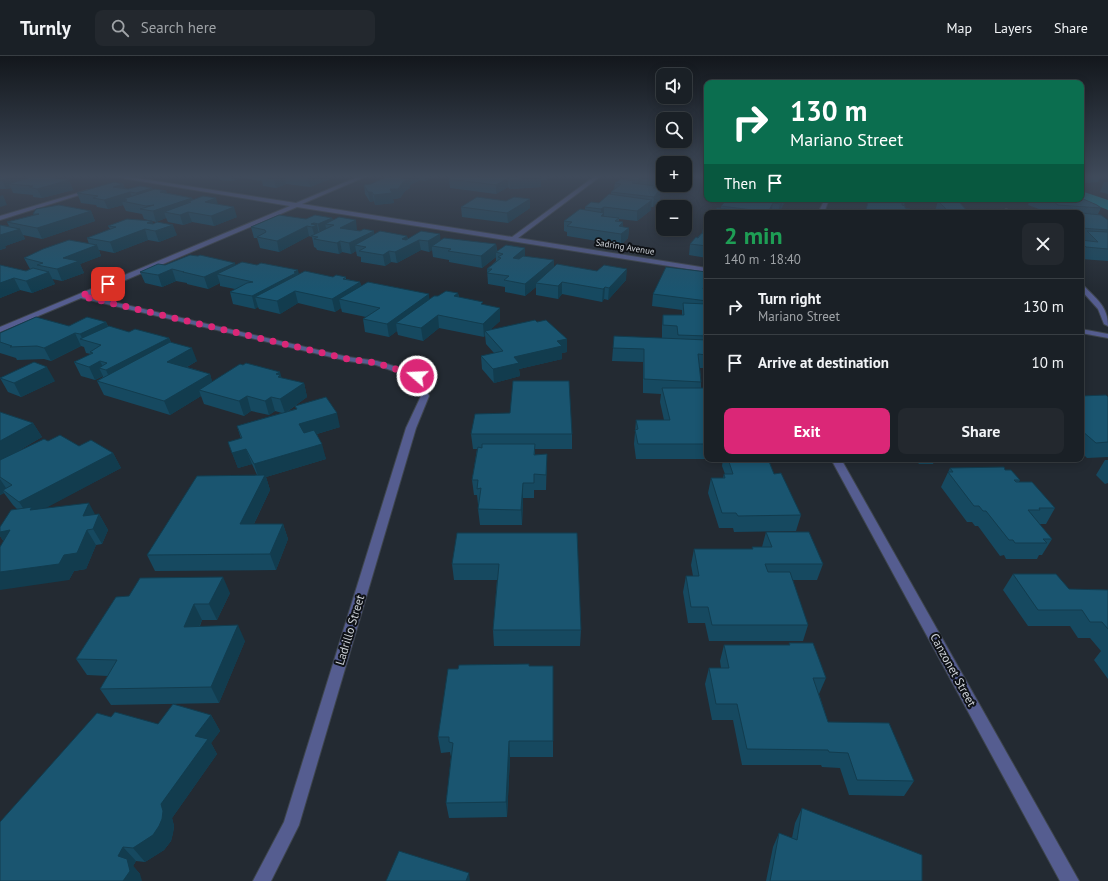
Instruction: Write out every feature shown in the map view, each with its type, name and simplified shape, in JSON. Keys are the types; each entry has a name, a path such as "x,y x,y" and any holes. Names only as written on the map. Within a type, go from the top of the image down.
{"street":[{"path":"0,218 12,214"},
{"path":"0,330 274,214"},
{"name":"Sadring Avenue","path":"357,214 704,270"},
{"path":"513,239 547,214"},
{"path":"1084,289 1101,308 1108,324"},
{"name":"Ladrillo Street","path":"81,296 348,359 377,363 417,376 425,396 411,428 292,825 262,881"},
{"path":"1084,332 1108,336"},
{"name":"Canzonet Street","path":"838,462 1070,881"}],"building":[{"path":"37,214 80,214 37,228 7,222"},
{"path":"573,214 602,214 601,216 619,218 615,221 623,222 619,226 629,228 621,234 567,226 572,222 564,221"},
{"path":"1084,214 1101,215 1108,220 1108,230 1084,228"},
{"path":"279,215 306,219 315,215 332,218 318,224 311,224 317,225 312,227 307,226 277,241 257,237 266,232 265,230 251,227"},
{"path":"339,217 356,220 340,228 360,231 364,229 374,231 349,243 340,241 337,243 314,239 318,237 311,236 334,225 325,224"},
{"path":"127,219 152,221 147,223 153,224 157,222 173,225 155,231 145,229 110,242 87,238 116,227 108,226"},
{"path":"0,225 20,229 0,235"},
{"path":"380,231 407,236 402,239 406,240 421,231 440,234 428,241 419,240 395,252 389,251 383,255 359,251 366,247 355,245"},
{"path":"1087,231 1108,232 1108,249 1086,247 1084,245 1084,240 1098,242"},
{"path":"702,233 704,233 704,246 690,244 696,237 698,238"},
{"path":"444,238 496,244 481,256 448,251 451,249 432,246"},
{"path":"69,240 97,245 63,258 79,261 57,269 37,265 43,263 24,258 43,249"},
{"path":"506,245 525,248 513,258 519,259 523,256 554,260 525,284 504,280 509,276 487,273 492,269 487,269 501,258 498,257 503,254 496,252"},
{"path":"190,255 200,255 235,263 204,277 172,269 158,275 140,272 158,264 165,265"},
{"path":"242,262 257,265 261,263 298,270 294,272 296,273 252,296 230,292 247,283 253,282 217,274"},
{"path":"557,264 597,271 604,265 627,269 609,288 605,287 603,289 562,282 558,286 536,283"},
{"path":"0,265 26,271 33,268 49,272 26,281 14,278 0,283"},
{"path":"666,267 704,272 704,301 653,294"},
{"path":"305,271 333,277 336,275 346,277 343,279 360,282 332,299 295,291 277,301 255,297"},
{"path":"368,282 429,294 387,324 363,319 380,308 339,299"},
{"path":"446,291 458,293 454,296 483,302 481,304 500,308 483,324 438,315 421,328 396,323 434,296 438,296"},
{"path":"683,303 704,304 704,336 678,335 677,326 663,325 663,315 684,315"},
{"path":"36,317 69,326 87,317 106,322 80,334 75,333 44,348 37,346 10,347 12,346 0,342 0,333"},
{"path":"535,320 537,322 546,320 567,339 557,341 562,346 514,357 519,363 493,369 481,356 503,351 485,331"},
{"path":"109,326 129,332 135,329 169,338 106,370 99,368 107,363 100,361 89,367 74,362 93,353 90,352 101,345 80,339"},
{"path":"614,336 704,340 704,355 698,354 701,382 644,379 644,349 613,348"},
{"path":"170,342 192,348 167,362 210,374 164,401 97,381"},
{"path":"34,362 47,367 14,383 0,378"},
{"path":"246,363 280,372 276,374 280,375 278,377 304,383 280,399 271,397 265,401 247,396 239,401 199,390 240,364 243,365"},
{"path":"513,381 569,381 572,434 471,434 475,414 510,413"},
{"path":"662,388 704,388 704,444 638,444 635,430 638,429 636,420 670,420"},
{"path":"1106,395 1108,397 1108,442 1096,443 1084,433 1084,396"},
{"path":"326,397 337,413 299,424 304,433 314,430 322,444 254,464 246,449 232,453 228,442 242,438 237,426 297,409 295,406"},
{"path":"0,412 33,423 0,441"},
{"path":"60,435 79,446 91,440 113,453 19,502 3,490 12,485 0,477 0,460 44,439 48,441"},
{"path":"482,444 535,444 534,455 547,454 546,475 534,474 534,483 523,483 521,510 478,509 481,488 477,489 478,480 472,480 478,447 482,448"},
{"path":"729,462 769,462 774,474 781,473 801,515 738,516 736,513 722,513 711,478 725,478 724,474 733,474"},
{"path":"1004,467 1005,470 1011,470 1020,480 1014,480 1016,482 1032,482 1055,508 1028,510 1052,539 1043,539 1047,543 1015,543 1013,540 1009,540 986,511 983,511 979,506 974,506 948,472 953,472 950,468"},
{"path":"265,475 240,524 283,524 270,554 147,555 197,476"},
{"path":"89,503 83,516 99,514 93,529 87,530 77,553 64,555 59,564 0,572 0,547 10,530 0,532 0,527 11,510 32,507 30,510"},
{"path":"766,532 809,532 823,564 765,564 768,572 790,572 808,625 712,625 708,607 691,607 686,576 699,576 694,549 753,549 752,547 772,547"},
{"path":"457,533 577,533 581,630 493,630 499,564 452,564"},
{"path":"1013,574 1056,574 1069,589 1108,590 1108,629 1102,622 1090,622 1082,610 1038,610"},
{"path":"223,577 209,604 194,604 184,627 238,625 211,687 100,689 117,660 76,659 116,597 129,596 140,578"},
{"path":"789,643 813,643 826,678 813,678 828,722 889,723 914,781 857,780 848,753 829,752 828,750 747,749 737,704 716,704 709,668 729,668 724,645 790,645"},
{"path":"529,664 529,666 553,666 553,741 509,741 506,802 446,803 453,743 449,742 449,737 438,737 448,669 458,669 459,665"},
{"path":"173,704 211,715 195,736 208,739 161,804 163,811 162,819 153,835 133,848 123,847 118,856 127,859 130,871 123,881 0,881 0,822 97,713 111,717 115,712 158,724"},
{"path":"802,808 922,855 922,881 770,881 779,833 797,840"},
{"path":"399,851 469,873 466,881 386,881"}],"route":[{"path":"108,284 81,296 348,359 377,363 417,376"}]}
